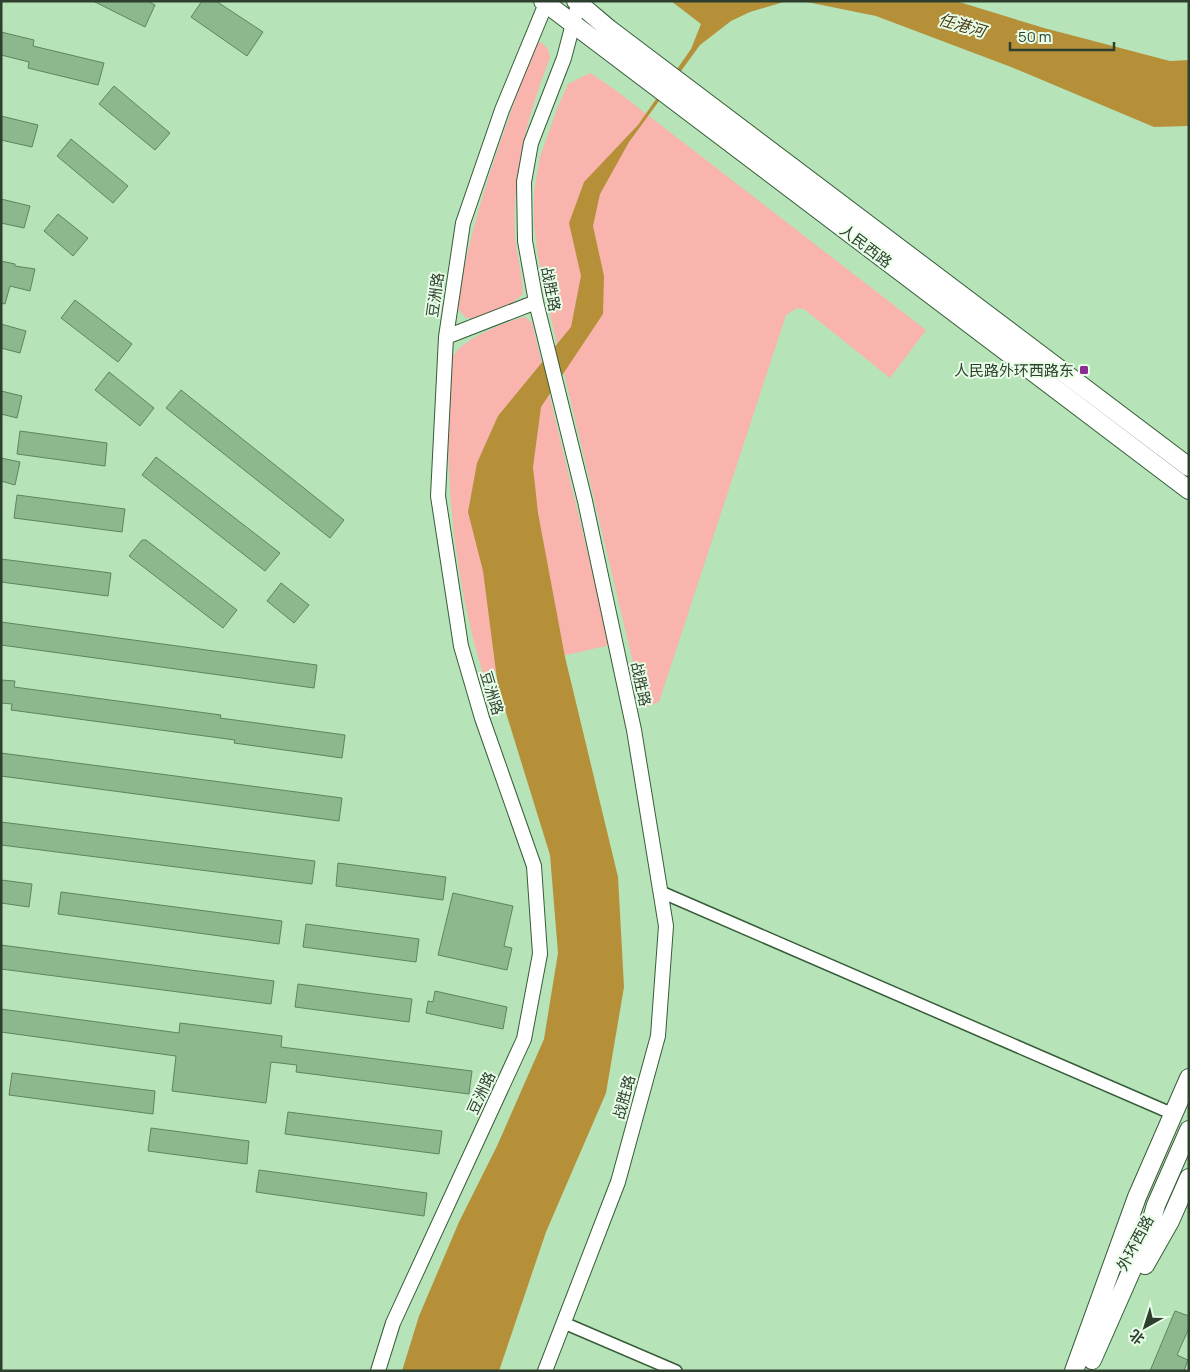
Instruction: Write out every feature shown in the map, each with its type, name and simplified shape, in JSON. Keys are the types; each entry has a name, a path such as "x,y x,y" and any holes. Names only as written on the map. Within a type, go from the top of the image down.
{"main road":[{"name":"人民西路","path":"546,2 572,25 1189,490"},
{"name":"人民西路","path":"578,2 609,29 1189,467"},
{"name":"外环西路","path":"1087,1361 1137,1197 1189,1078"},
{"name":"外环西路","path":"1087,1361 1139,1229 1156,1205 1189,1130"},
{"name":"外环西路","path":"1074,1371 1087,1361 1170,1221 1189,1178"}],"street":[{"name":"豆洲路","path":"378,1371 393,1323 524,1039 540,954 534,866 480,709 462,646 448,572 438,496 446,337 463,223 502,110 546,2"},
{"name":"战胜路","path":"545,1371 618,1182 658,1036 666,926 634,730 584,501 536,302 525,241 524,182 531,143 564,58 578,2"},
{"path":"446,337 536,302"},
{"path":"661,892 1173,1114"},
{"path":"564,1322 676,1371"}],"shaded area":[{"path":"541,42 548,49 550,58 528,124 516,191 515,237 523,293 507,306 471,319 465,317 457,308 470,242 489,177 533,48 536,43"},
{"path":"590,73 614,89 926,330 890,378 804,309 797,308 786,315 659,702 644,708 553,327 538,257 534,225 534,192 540,157 557,109 568,84"},
{"path":"525,317 532,323 610,645 483,674 464,596 452,518 448,439 451,360 462,346 472,339 495,327"}],"water":[{"path":"671,1 787,1 750,12 731,21 700,45 629,142 600,194 593,226 604,276 603,314 541,407 533,467 538,513 565,657 618,877 624,987 606,1093 546,1232 499,1371 402,1371 419,1316 459,1222 497,1146 544,1039 558,953 550,855 498,687 483,571 468,512 477,463 498,416 571,327 581,276 569,223 584,182 638,125 691,49 701,24"},
{"name":"任港河","path":"802,1 956,1 1044,28 1170,61 1189,60 1189,126 1154,127 1011,67 876,16"}],"building":[{"path":"93,1 147,1 155,5 145,27"},
{"path":"202,1 216,1 263,32 247,56 191,17"},
{"path":"1,32 34,40 33,46 104,63 98,85 28,68 29,62 1,55"},
{"path":"114,86 170,133 155,150 99,104"},
{"path":"1,116 38,125 32,147 1,140"},
{"path":"71,139 128,186 113,203 57,156"},
{"path":"1,199 30,206 24,228 1,223"},
{"path":"58,214 88,238 73,256 44,231"},
{"path":"1,261 15,264 15,266 35,269 30,291 10,286 5,304 1,303"},
{"path":"75,300 132,344 118,362 61,318"},
{"path":"1,324 26,331 20,353 1,348"},
{"path":"109,372 154,408 140,426 95,390"},
{"path":"181,390 344,520 330,538 166,408"},
{"path":"1,391 22,396 17,418 1,414"},
{"path":"20,431 107,443 105,466 17,454"},
{"path":"156,457 280,553 265,571 142,475"},
{"path":"1,458 20,462 15,485 1,481"},
{"path":"17,495 125,509 122,532 14,518"},
{"path":"142,540 146,540 237,610 223,628 129,556"},
{"path":"1,559 111,573 108,596 1,582"},
{"path":"281,583 309,605 294,623 267,601"},
{"path":"1,622 317,665 314,688 1,645"},
{"path":"1,680 15,681 14,687 221,715 220,718 345,735 342,758 234,743 235,740 11,710 12,704 1,703"},
{"path":"1,753 342,798 339,821 1,776"},
{"path":"1,822 315,861 312,884 1,845"},
{"path":"338,863 446,877 443,900 336,886"},
{"path":"1,880 32,884 29,907 1,903"},
{"path":"61,892 282,921 279,944 58,914"},
{"path":"453,893 513,906 504,946 512,948 507,970 438,955"},
{"path":"306,924 419,939 416,962 303,947"},
{"path":"1,945 274,981 271,1004 1,969"},
{"path":"298,984 412,999 409,1022 295,1007"},
{"path":"435,991 507,1007 503,1029 426,1013 428,1001 433,1002"},
{"path":"1,1009 179,1033 180,1023 282,1036 281,1047 472,1071 469,1094 296,1072 297,1065 271,1062 266,1103 172,1091 176,1056 1,1032"},
{"path":"12,1073 155,1091 153,1114 9,1095"},
{"path":"288,1112 442,1131 439,1154 285,1134"},
{"path":"151,1128 249,1141 247,1164 148,1151"},
{"path":"259,1170 427,1193 424,1216 256,1192"},
{"path":"1175,1311 1189,1316 1189,1328 1177,1355 1188,1360 1184,1371 1150,1371"}],"place":[{"name":"人民路外环西路东","path":"1084,370"}]}
